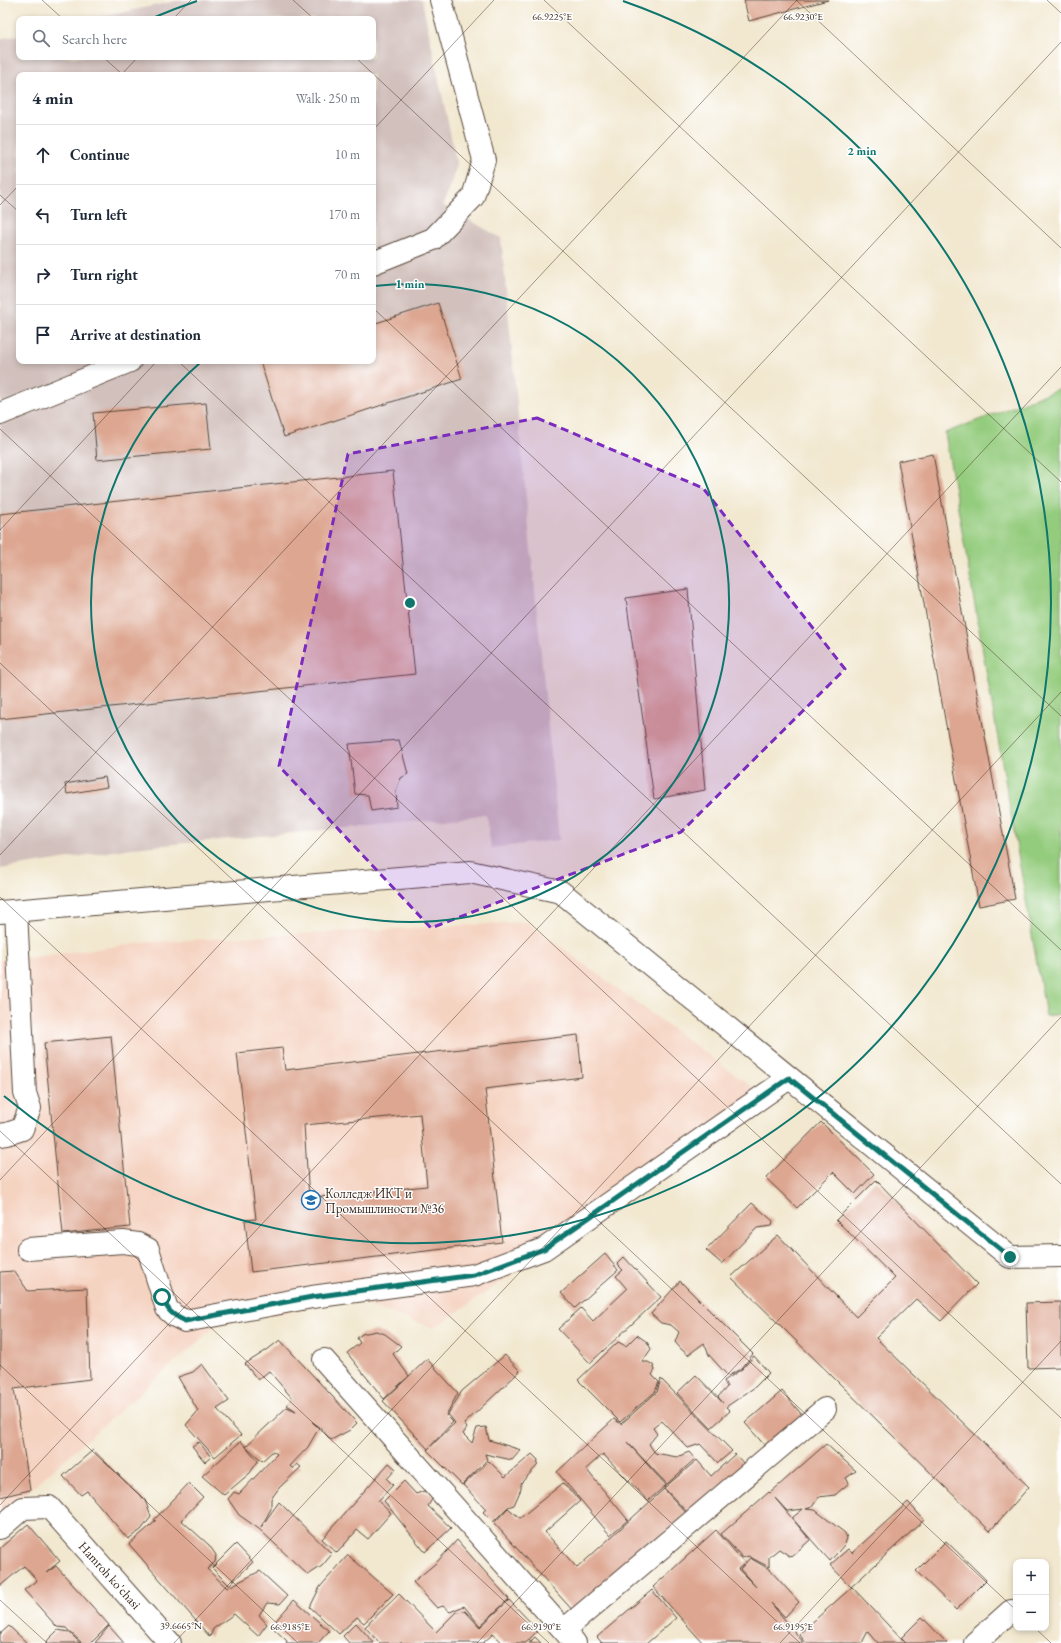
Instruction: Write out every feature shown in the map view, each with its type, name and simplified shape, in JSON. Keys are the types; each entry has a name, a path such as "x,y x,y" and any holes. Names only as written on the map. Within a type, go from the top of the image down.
{"street":[{"path":"376,262 432,239 473,197 484,160 441,0"},
{"path":"0,414 123,364"},
{"path":"0,1135 22,1129 30,1108 25,1093 8,911 462,872 477,873 561,892 1010,1257 1061,1256"},
{"path":"28,1249 123,1242 138,1244 148,1249 167,1309 174,1316 185,1321 312,1297 474,1275 544,1249 789,1078"},
{"path":"324,1360 570,1637 825,1409"},
{"name":"Hamroh ko'chasi","path":"0,1528 22,1508 49,1507 170,1643"},
{"path":"975,1643 1011,1611"}],"highlighted area":[{"path":"537,418 703,488 845,669 681,832 431,928 279,766 348,454"}],"shaded area":[{"path":"181,0 422,0 457,165 443,205 501,238 559,840 491,848 486,815 132,848 0,869 0,39 16,36 16,60 376,60 376,16 106,16"},
{"name":"Колледж ИКТ и Промышлиности №36","path":"527,922 768,1099 434,1328 351,1300 217,1325 0,1516 0,961 151,942"}],"green space":[{"path":"1061,388 1061,1014 1046,1016 945,433"}],"building":[{"path":"744,0 828,0 749,21"},
{"path":"438,303 462,379 284,437 261,364 376,364 376,323"},
{"path":"206,403 211,449 97,460 93,413"},
{"path":"933,454 1015,899 979,906 898,461"},
{"path":"393,471 415,674 0,719 0,514"},
{"path":"688,589 705,790 654,799 626,598"},
{"path":"399,740 408,774 401,778 396,790 397,807 371,811 368,795 355,794 349,744"},
{"path":"105,777 107,787 67,794 65,784"},
{"path":"578,1035 582,1077 485,1089 502,1242 251,1272 245,1220 256,1219 237,1053 282,1048 285,1070","holes":["420,1114 427,1186 309,1198 304,1125"]},
{"path":"111,1036 130,1227 63,1234 44,1043"},
{"path":"821,1122 874,1174 855,1194 833,1172 797,1208 766,1178"},
{"path":"876,1180 977,1284 941,1321 916,1299 876,1338 1029,1487 990,1531 731,1277 778,1235 856,1317 895,1278 836,1220"},
{"path":"752,1203 773,1221 772,1226 757,1228 722,1264 706,1250"},
{"path":"605,1254 618,1270 575,1308 561,1293"},
{"path":"624,1257 661,1297 590,1363 558,1329 581,1308 593,1321 627,1289 616,1276 623,1270 617,1264"},
{"path":"14,1271 28,1291 87,1288 90,1379 14,1389 30,1490 0,1497 0,1272"},
{"path":"680,1281 753,1354 742,1368 728,1376 709,1355 704,1343 688,1355 675,1342 679,1332 671,1325 661,1323 651,1314"},
{"path":"1061,1302 1061,1367 1028,1368 1026,1303"},
{"path":"376,1331 385,1334 401,1346 393,1354 409,1376 384,1399 347,1353 360,1343 357,1338 362,1334"},
{"path":"637,1335 647,1342 651,1349 642,1362 648,1362 653,1365 655,1370 652,1375 659,1382 655,1392 620,1422 578,1380 618,1342 626,1346"},
{"path":"280,1340 357,1423 350,1430 331,1440 320,1427 312,1422 319,1428 308,1447 290,1466 293,1469 297,1464 301,1467 279,1488 271,1499 271,1509 261,1527 279,1502 332,1554 322,1566 308,1575 259,1529 239,1515 228,1499 234,1492 239,1494 277,1454 273,1451 262,1461 246,1446 287,1407 296,1411 287,1405 292,1398 269,1371 258,1380 245,1364"},
{"path":"505,1355 520,1371 464,1424 467,1428 463,1434 472,1443 477,1428 486,1427 489,1440 521,1450 512,1460 485,1454 487,1460 462,1485 427,1450 455,1423 448,1414 462,1391"},
{"path":"754,1356 769,1373 755,1387 726,1407 730,1411 711,1428 677,1393 696,1375 723,1403 718,1397 727,1387 724,1381 742,1369"},
{"path":"427,1359 458,1393 446,1415 453,1422 428,1449 383,1401"},
{"path":"202,1364 229,1401 217,1409 241,1435 215,1457 186,1425 198,1411 178,1377 193,1372"},
{"path":"661,1379 732,1451 718,1463 700,1444 688,1448 662,1421 653,1428 657,1434 649,1444 655,1453 677,1457 689,1452 695,1459 667,1484 627,1442 666,1485 648,1501 603,1454 586,1469 628,1520 610,1535 557,1472 614,1419 621,1424 657,1392"},
{"path":"782,1391 803,1416 767,1448 745,1423"},
{"path":"241,1441 258,1461 250,1473 224,1495 202,1476"},
{"path":"199,1442 211,1457 205,1462 192,1446"},
{"path":"826,1444 856,1471 846,1478 849,1483 835,1495 819,1497 812,1507 806,1509 815,1510 845,1533 847,1538 845,1544 830,1561 792,1518 803,1509 787,1511 775,1498 810,1540 791,1557 779,1549 769,1557 769,1567 748,1556 743,1558 721,1534"},
{"path":"93,1450 145,1500 151,1517 141,1530 128,1539 87,1491 81,1495 63,1476"},
{"path":"532,1454 538,1460 537,1466 521,1483 521,1489 514,1505 508,1507 493,1522 483,1512 486,1509 463,1485 489,1461 505,1477"},
{"path":"735,1454 745,1465 689,1514 664,1488 697,1460 711,1476"},
{"path":"389,1463 396,1469 387,1479 393,1485 378,1501 391,1513 368,1539 357,1530 337,1553 322,1539"},
{"path":"404,1481 416,1494 424,1491 434,1496 428,1506 451,1528 425,1552 384,1501"},
{"path":"189,1483 203,1497 181,1520 209,1545 216,1555 215,1562 207,1569 227,1588 260,1571 287,1596 280,1604 267,1603 259,1615 267,1624 258,1636 234,1614 213,1629 210,1637 129,1544 156,1521 154,1520"},
{"path":"563,1483 580,1501 545,1532 577,1568 664,1489 687,1514 575,1613 494,1523 508,1508 520,1518"},
{"path":"908,1502 924,1520 851,1587 830,1565 848,1549 852,1553"},
{"path":"28,1524 60,1561 46,1573 56,1566 109,1625 91,1643 82,1643 66,1628 57,1627 24,1590 37,1580 24,1566 0,1586 0,1548"},
{"path":"716,1530 745,1563 738,1569 756,1587 740,1569 750,1558 769,1569 799,1602 785,1617 771,1603 804,1643 703,1643 653,1587"},
{"path":"457,1540 509,1599 480,1626 464,1606 450,1612 443,1606 437,1608 413,1582 436,1563"},
{"path":"946,1541 986,1580 956,1610 916,1571"},
{"path":"236,1544 253,1562 229,1585 212,1568"},
{"path":"348,1555 393,1594 364,1623 357,1617 339,1634 310,1607 320,1587"},
{"path":"852,1587 905,1643 878,1643 868,1631 862,1643 806,1643 799,1634"},
{"path":"652,1590 676,1618 647,1643 602,1643 597,1637"},
{"path":"399,1594 436,1632 456,1612 465,1611 480,1627 509,1600 538,1630 526,1643 503,1643 493,1634 483,1643 380,1643 365,1627"},
{"path":"294,1600 329,1631 318,1643 286,1643 287,1641 271,1626"},
{"path":"922,1617 947,1643 906,1643 901,1638"},
{"path":"356,1623 374,1643 349,1643 343,1636"},
{"path":"9,1626 27,1643 0,1643 0,1634"},
{"path":"109,1626 124,1643 95,1643"},
{"path":"58,1630 69,1632 80,1643 45,1643"},
{"path":"535,1637 541,1643 529,1643"}],"place":[{"name":"Колледж ИКТ и Промышлиности №36","path":"311,1200"}],"route":[{"path":"162,1297 167,1309 174,1316 185,1321 312,1297 474,1275 544,1249 789,1078 1010,1257"}]}
